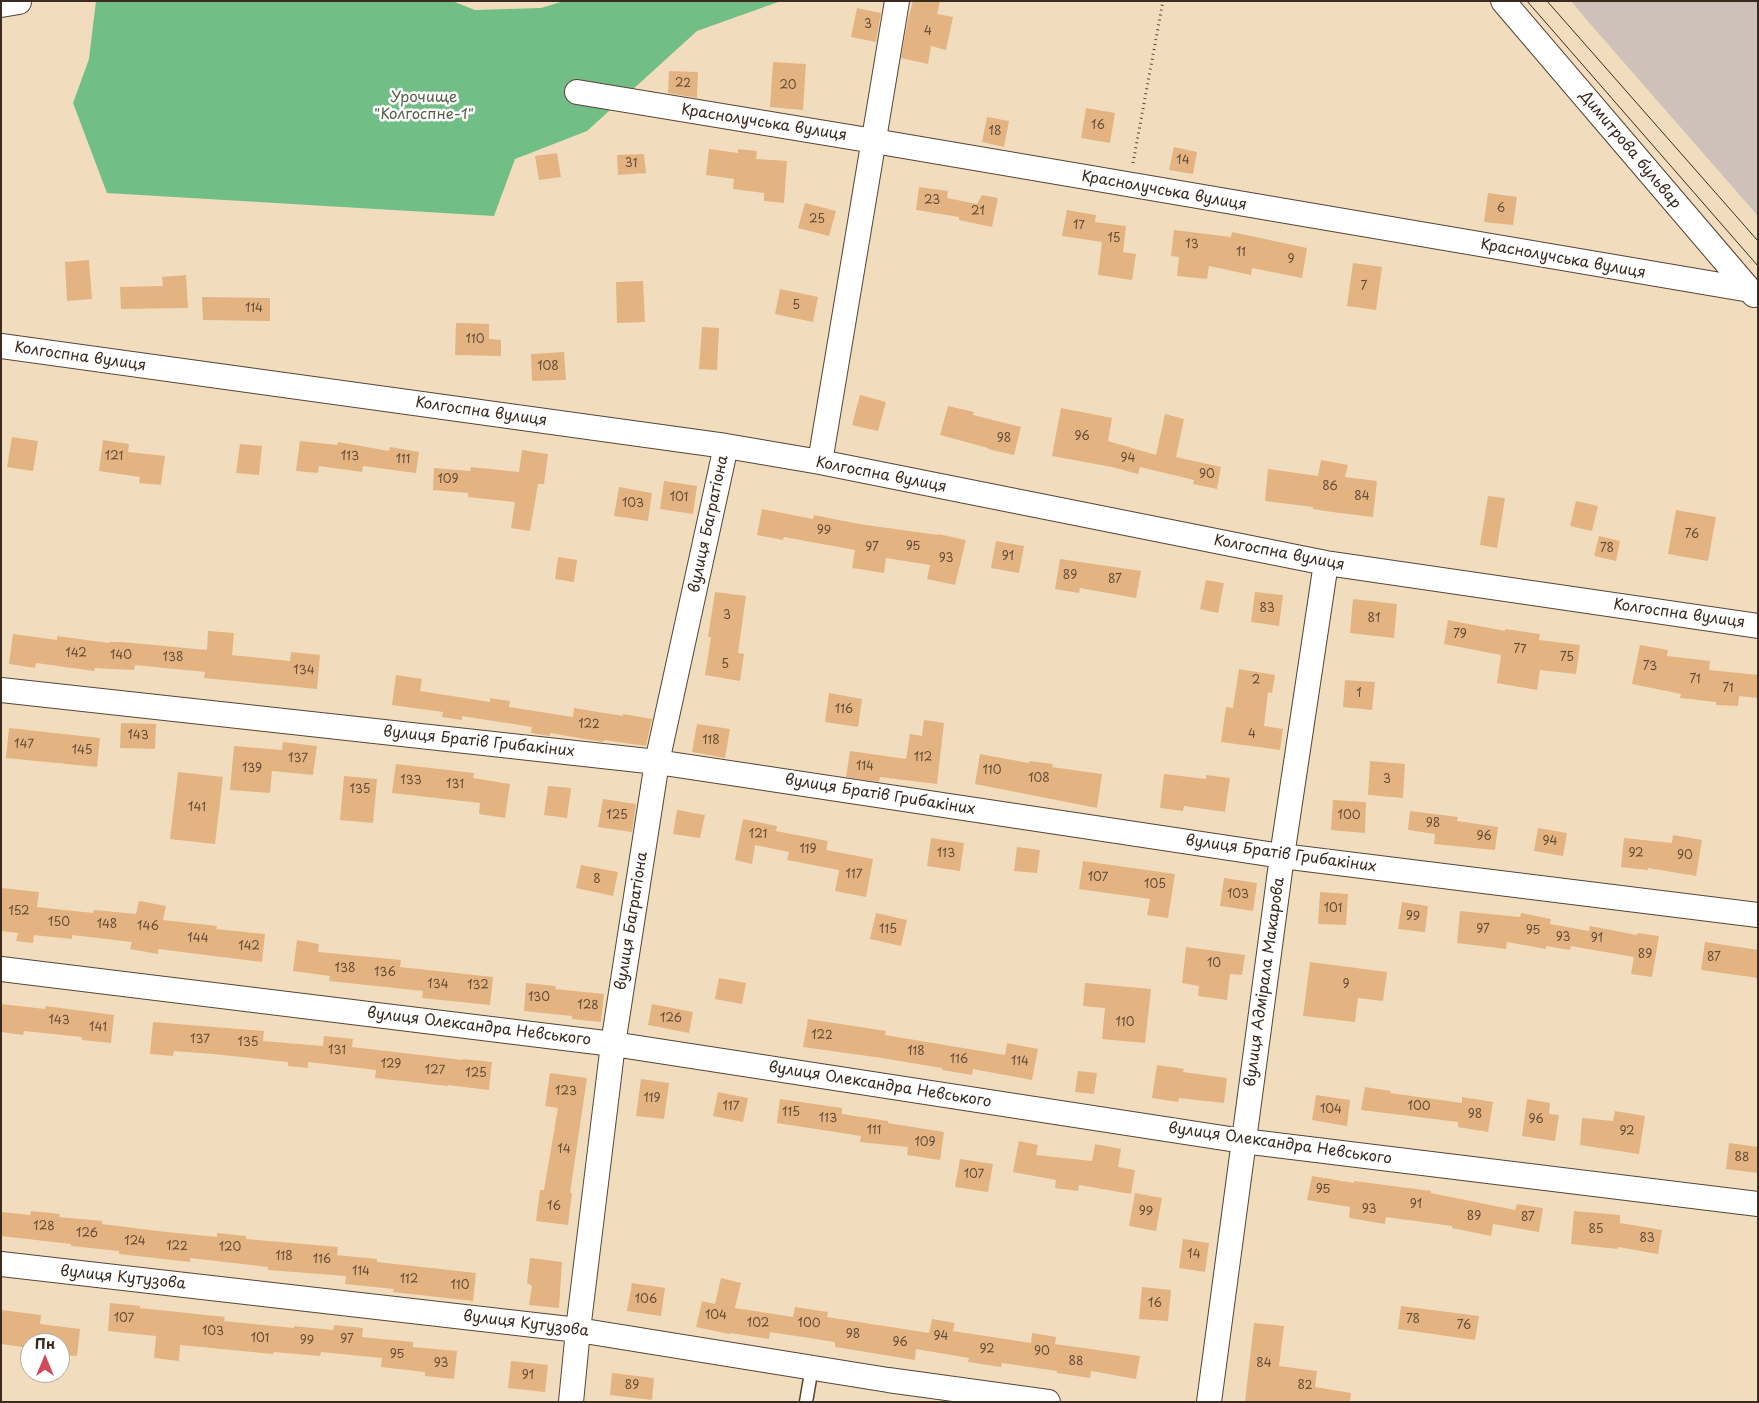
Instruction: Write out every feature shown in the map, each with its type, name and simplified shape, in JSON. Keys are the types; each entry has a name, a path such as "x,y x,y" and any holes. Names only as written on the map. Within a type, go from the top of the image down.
{"street":[{"path":"820,462 897,1"},
{"name":"Димитрова бульвар","path":"1503,1 1754,295"},
{"name":"Краснолучська вулиця","path":"577,92 874,141 1754,295"},
{"name":"Колгоспна вулиця","path":"1,346 726,446 820,462 1326,563 1758,626"},
{"name":"вулиця Багратіона","path":"571,1402 613,1044 657,762 726,446"},
{"name":"вулиця Адмірала Макарова","path":"1209,1402 1282,856 1326,563"},
{"name":"вулиця Братів Грибакіних","path":"1,690 657,762 1282,856 1758,915"},
{"name":"вулиця Олександра Невського","path":"1,969 613,1044 1243,1141 1758,1204"},
{"name":"вулиця Кутузова","path":"1,1264 578,1330 1010,1399 1048,1402"}],"lane":[{"path":"806,1402 812,1367"}],"path":[{"path":"1129,185 1163,1"}],"shaded area":[{"path":"1571,1 1758,1 1758,216 1592,26"}],"green space":[{"name":"Урочище \"Колгоспне-1\"","path":"96,1 452,1 475,10 541,8 564,1 781,1 697,31 587,131 515,159 494,216 107,193 73,103 89,59"}],"building":[{"path":"913,1 940,1 937,14 953,17 946,50 931,46 928,64 901,58"},
{"path":"857,8 881,13 876,42 851,37"},
{"path":"773,62 806,64 803,110 770,107"},
{"path":"669,71 698,72 697,98 668,93"},
{"path":"1086,108 1115,113 1110,143 1081,138"},
{"path":"987,117 1009,121 1004,147 982,142"},
{"path":"1174,147 1197,152 1193,174 1169,170"},
{"path":"709,149 738,153 738,149 757,151 756,159 787,161 784,203 764,201 764,193 733,189 734,179 706,175"},
{"path":"557,153 561,177 539,180 535,156"},
{"path":"644,154 646,173 618,175 617,155"},
{"path":"919,187 948,191 947,198 977,204 982,195 998,198 992,227 959,220 959,217 916,210"},
{"path":"1488,193 1517,197 1513,225 1484,222"},
{"path":"805,203 836,211 829,236 798,228"},
{"path":"1067,210 1096,215 1095,222 1126,226 1123,252 1136,254 1132,280 1098,275 1102,242 1062,236"},
{"path":"1174,230 1231,237 1232,232 1307,248 1302,278 1252,268 1251,275 1209,266 1207,279 1177,276 1179,257 1171,256"},
{"path":"89,260 92,299 67,301 65,262"},
{"path":"1353,263 1382,267 1376,310 1347,306"},
{"path":"186,275 188,308 121,309 120,287 163,286 162,277"},
{"path":"643,281 645,322 617,323 616,282"},
{"path":"780,289 818,297 813,322 775,314"},
{"path":"202,297 270,298 270,321 203,320"},
{"path":"456,323 489,324 489,339 501,340 501,356 455,355"},
{"path":"702,327 719,328 717,370 699,369"},
{"path":"564,352 566,380 532,381 531,354"},
{"path":"860,395 886,402 878,431 852,425"},
{"path":"948,406 974,412 973,415 1021,427 1014,455 940,435"},
{"path":"1061,408 1112,418 1108,441 1156,455 1165,414 1184,419 1176,457 1221,467 1217,489 1193,484 1194,480 1140,467 1138,474 1112,467 1052,456"},
{"path":"12,437 38,441 33,471 7,467"},
{"path":"103,440 129,444 128,452 165,456 161,485 139,483 140,477 99,471"},
{"path":"300,441 337,445 338,442 389,451 390,447 419,452 416,473 363,466 362,472 319,466 318,473 296,471"},
{"path":"240,444 262,446 259,475 236,473"},
{"path":"522,450 548,454 544,484 538,484 530,531 511,528 515,502 468,497 468,493 433,490 434,468 470,471 471,467 519,472"},
{"path":"1321,460 1348,465 1345,477 1377,481 1373,517 1265,501 1268,469 1318,476"},
{"path":"664,481 697,486 693,514 660,509"},
{"path":"619,487 652,493 648,521 614,516"},
{"path":"1488,496 1505,498 1497,548 1480,545"},
{"path":"1576,501 1598,506 1592,531 1570,526"},
{"path":"762,509 813,519 814,515 859,524 938,534 966,540 955,585 927,579 930,565 886,558 884,573 852,568 855,550 784,537 783,540 757,535"},
{"path":"1676,510 1716,517 1708,561 1668,554"},
{"path":"1599,536 1620,541 1616,561 1594,556"},
{"path":"996,541 1024,546 1019,573 991,568"},
{"path":"558,557 577,560 574,582 555,579"},
{"path":"1060,559 1141,571 1136,598 1080,588 1079,593 1055,589"},
{"path":"1206,580 1224,583 1218,613 1200,609"},
{"path":"715,592 746,596 738,653 744,654 740,681 705,675 711,637 708,637"},
{"path":"1255,592 1283,595 1279,626 1251,622"},
{"path":"1353,599 1397,604 1394,638 1350,633"},
{"path":"1448,620 1505,631 1505,629 1540,634 1539,640 1580,645 1576,674 1540,670 1537,690 1497,683 1501,655 1444,644"},
{"path":"208,631 234,633 232,655 290,661 291,652 320,655 317,689 204,678 205,672 135,665 134,670 95,668 94,671 36,663 35,668 9,664 13,634 57,640 57,636 109,643 122,642 207,650"},
{"path":"1640,645 1668,650 1667,656 1710,661 1709,670 1758,675 1758,698 1739,696 1738,706 1716,705 1716,702 1680,698 1681,694 1632,684"},
{"path":"1239,669 1275,675 1272,693 1268,692 1264,726 1283,729 1280,750 1221,742 1226,707 1233,708"},
{"path":"396,675 422,679 420,691 490,702 490,698 510,701 509,707 573,717 574,708 652,719 646,746 604,740 603,742 550,733 550,736 531,733 532,727 462,716 462,720 442,717 443,712 392,705"},
{"path":"1345,680 1375,682 1372,710 1343,707"},
{"path":"829,693 862,699 858,727 825,722"},
{"path":"924,720 944,723 937,784 880,777 879,782 846,777 850,751 906,759 910,734 922,736"},
{"path":"121,723 156,724 155,749 120,748"},
{"path":"697,724 730,729 725,758 692,752"},
{"path":"9,728 100,738 97,767 6,758"},
{"path":"283,742 317,746 313,775 272,771 270,793 230,790 234,746 282,750"},
{"path":"980,754 1029,763 1029,761 1053,764 1052,767 1102,774 1097,808 975,784"},
{"path":"1370,761 1405,764 1403,798 1368,795"},
{"path":"396,764 474,773 473,778 510,784 505,818 479,814 480,803 392,793"},
{"path":"178,772 223,777 215,844 170,839"},
{"path":"1164,774 1206,779 1206,775 1230,778 1225,812 1184,806 1183,811 1160,808"},
{"path":"344,776 377,779 373,823 340,820"},
{"path":"548,786 571,788 567,818 544,815"},
{"path":"603,799 636,804 632,832 598,827"},
{"path":"1333,800 1366,802 1365,833 1331,830"},
{"path":"677,810 705,815 700,838 673,834"},
{"path":"1410,811 1458,817 1457,821 1498,827 1495,850 1434,844 1435,834 1408,830"},
{"path":"743,819 777,826 776,831 828,841 826,850 873,859 866,897 835,891 839,870 787,860 789,852 755,845 752,864 735,860"},
{"path":"1538,828 1567,833 1563,856 1534,851"},
{"path":"1673,835 1702,840 1696,876 1648,868 1648,870 1621,867 1624,838 1672,843"},
{"path":"931,838 964,843 960,871 927,866"},
{"path":"1017,847 1040,850 1037,873 1014,871"},
{"path":"1083,861 1175,874 1168,918 1147,915 1150,899 1079,889"},
{"path":"581,865 618,872 613,896 576,888"},
{"path":"1224,878 1257,883 1253,911 1220,906"},
{"path":"1,888 39,892 37,907 93,913 94,910 136,914 139,901 166,906 163,920 217,926 216,929 265,934 262,962 158,949 158,954 130,949 132,942 72,935 72,939 34,935 33,943 16,941 18,933 1,931"},
{"path":"1320,892 1348,894 1346,925 1318,924"},
{"path":"1402,902 1428,906 1425,932 1398,929"},
{"path":"1460,911 1520,917 1521,913 1551,919 1550,924 1589,931 1590,926 1637,935 1637,933 1659,936 1652,977 1631,974 1634,957 1571,946 1570,950 1546,946 1546,949 1507,942 1506,949 1457,943"},
{"path":"876,913 907,920 901,946 870,939"},
{"path":"297,940 319,944 318,952 401,960 400,967 493,977 490,1005 422,998 423,991 329,981 330,976 293,971"},
{"path":"1705,942 1758,950 1758,978 1701,970"},
{"path":"1186,947 1245,955 1242,975 1230,974 1227,1000 1198,996 1199,986 1182,983"},
{"path":"1310,962 1387,972 1383,1001 1358,998 1355,1022 1303,1016"},
{"path":"719,978 746,983 742,1004 715,999"},
{"path":"526,983 556,986 555,989 604,994 601,1022 572,1019 572,1016 524,1011"},
{"path":"1085,983 1151,989 1145,1043 1102,1039 1105,1008 1083,1006"},
{"path":"1,1004 45,1009 46,1006 114,1015 111,1043 82,1040 82,1037 24,1031 23,1035 1,1032"},
{"path":"652,1004 693,1012 689,1033 648,1025"},
{"path":"808,1019 886,1031 885,1035 1005,1055 1007,1043 1038,1049 1032,1080 973,1069 972,1075 882,1058 803,1047"},
{"path":"153,1022 264,1031 263,1041 323,1046 324,1036 353,1039 352,1047 492,1062 489,1090 375,1078 376,1070 308,1062 308,1068 288,1066 288,1062 213,1054 174,1051 173,1056 150,1054"},
{"path":"1157,1065 1184,1069 1183,1072 1227,1078 1224,1103 1179,1098 1178,1102 1152,1098"},
{"path":"1078,1071 1097,1073 1094,1094 1075,1092"},
{"path":"550,1073 587,1078 570,1193 572,1193 568,1225 536,1221 540,1190 544,1190 558,1108 545,1106"},
{"path":"641,1079 669,1083 664,1119 636,1116"},
{"path":"1365,1087 1391,1091 1390,1093 1462,1103 1462,1097 1493,1102 1488,1132 1458,1127 1458,1122 1361,1110"},
{"path":"718,1092 748,1098 743,1122 713,1116"},
{"path":"1316,1095 1350,1100 1347,1126 1312,1120"},
{"path":"780,1099 842,1108 842,1114 944,1132 940,1160 907,1155 908,1147 860,1142 861,1136 777,1123"},
{"path":"1527,1099 1550,1103 1549,1114 1559,1115 1555,1141 1522,1136"},
{"path":"1615,1111 1645,1116 1639,1154 1580,1145 1582,1118 1613,1121"},
{"path":"1019,1141 1038,1145 1036,1155 1092,1161 1095,1144 1121,1149 1118,1167 1135,1170 1131,1194 1079,1185 1078,1191 1055,1188 1056,1180 1013,1172"},
{"path":"1729,1143 1758,1147 1758,1173 1726,1169"},
{"path":"960,1159 993,1164 988,1192 955,1187"},
{"path":"1312,1176 1354,1183 1354,1181 1431,1191 1431,1193 1515,1210 1517,1204 1543,1208 1539,1232 1493,1224 1491,1236 1452,1228 1452,1226 1386,1217 1385,1224 1349,1218 1350,1207 1307,1200"},
{"path":"1135,1193 1162,1198 1156,1231 1129,1226"},
{"path":"31,1211 60,1214 59,1217 102,1221 102,1224 166,1232 217,1237 217,1233 246,1236 246,1239 338,1247 337,1255 377,1259 377,1262 476,1273 473,1301 393,1292 394,1289 345,1284 346,1276 268,1270 268,1267 190,1258 190,1262 119,1254 119,1251 1,1236 1,1212 30,1215"},
{"path":"1574,1211 1620,1215 1620,1223 1662,1230 1658,1254 1618,1247 1617,1249 1571,1244"},
{"path":"1183,1239 1209,1243 1205,1272 1179,1268"},
{"path":"530,1258 562,1262 559,1308 529,1305 532,1286 527,1283"},
{"path":"721,1278 741,1283 735,1308 793,1317 795,1307 828,1312 827,1317 929,1333 932,1319 955,1323 953,1331 1031,1343 1032,1333 1056,1337 1055,1344 1140,1356 1136,1379 1091,1371 1090,1378 1002,1363 1001,1367 968,1362 969,1358 916,1349 915,1360 835,1347 835,1342 770,1332 769,1339 729,1334 696,1327 702,1301 715,1304"},
{"path":"632,1283 665,1288 661,1316 627,1311"},
{"path":"1142,1287 1171,1290 1168,1321 1139,1319"},
{"path":"110,1303 225,1317 224,1321 294,1328 294,1326 333,1330 334,1325 363,1328 362,1337 413,1342 413,1347 457,1351 454,1379 425,1376 425,1372 381,1367 382,1358 321,1352 320,1356 274,1352 273,1354 180,1345 179,1361 154,1358 156,1336 108,1331"},
{"path":"1401,1306 1479,1316 1475,1340 1398,1329"},
{"path":"1,1310 41,1315 40,1324 80,1329 77,1356 70,1356 70,1333 20,1333 20,1347 1,1344"},
{"path":"1254,1323 1284,1326 1279,1366 1317,1371 1315,1387 1351,1393 1350,1402 1245,1402"},
{"path":"511,1361 548,1365 545,1392 508,1388"},
{"path":"612,1373 654,1378 652,1400 610,1395"}],"tram line":[{"path":"1527,1 1758,266"},
{"path":"1547,1 1758,241"}]}
